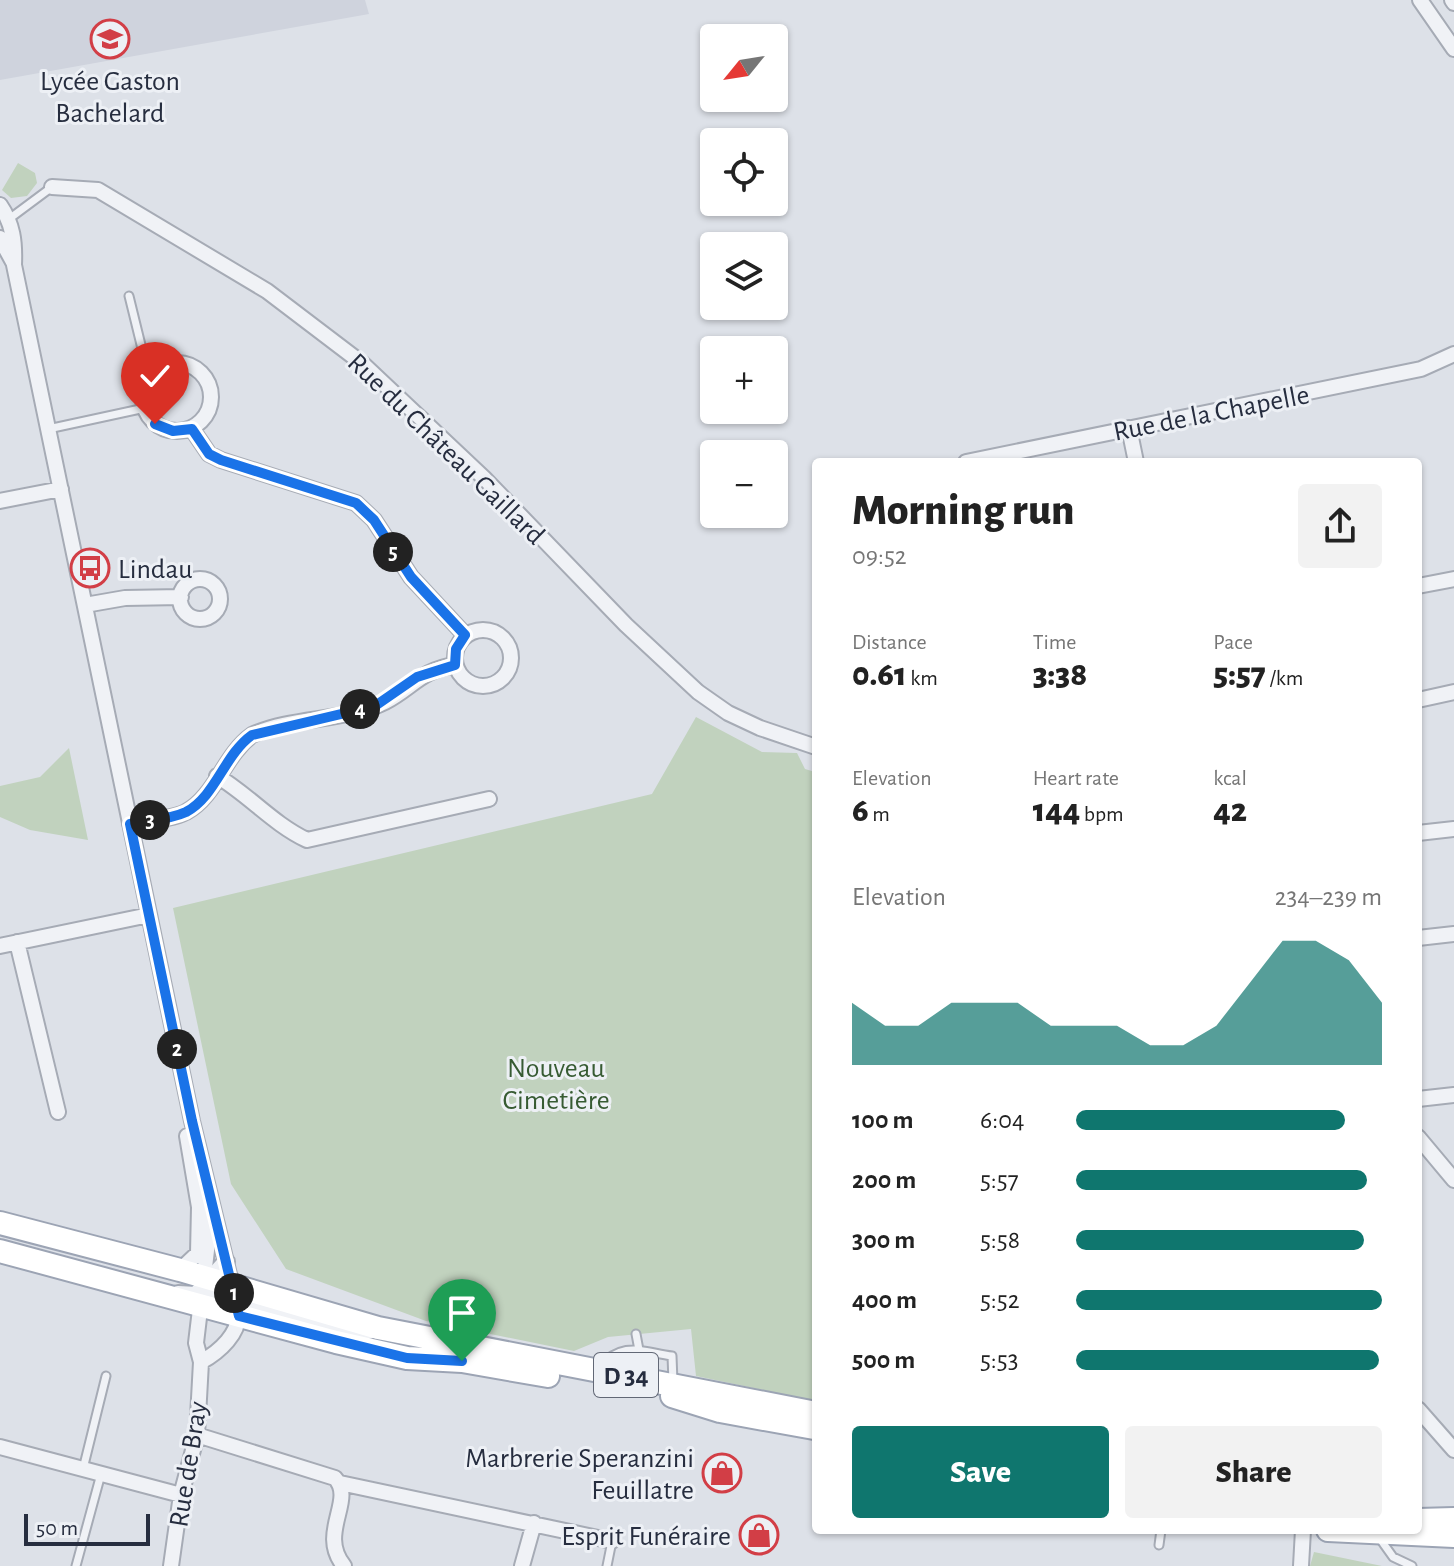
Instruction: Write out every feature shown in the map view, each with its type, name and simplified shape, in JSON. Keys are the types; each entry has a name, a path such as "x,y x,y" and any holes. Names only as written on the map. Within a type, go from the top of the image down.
{"main road":[{"name":"D 34","path":"0,1223 180,1270 218,1294 407,1358 462,1361 565,1379 591,1379 776,1420 812,1424"},
{"name":"D 34","path":"0,1251 32,1260 673,1384 763,1395 812,1412"},
{"path":"1422,1521 1451,1530"},
{"path":"1422,1532 1451,1530"}],"street":[{"path":"1420,0 1454,49"},
{"path":"1430,0 1454,34"},
{"name":"Rue du Château Gaillard","path":"52,187 98,190 267,291 374,375 484,478 626,625 698,692 728,713 812,746"},
{"path":"0,205 9,219 15,245 14,265 48,429 192,1121 226,1262 218,1294"},
{"path":"0,238 14,265"},
{"name":"Rue de la Chapelle","path":"985,458 1421,369 1454,354"},
{"path":"169,363 191,365 208,380 212,402 208,413 192,429 164,429 155,424 145,408 145,386 158,368 169,363"},
{"path":"1129,428 1135,458"},
{"path":"192,429 209,454 221,460 356,503 374,520 411,577 465,635"},
{"path":"0,501 61,489"},
{"path":"1422,585 1454,579"},
{"path":"85,605 125,598 181,597"},
{"path":"483,629 493,631 508,644 511,663 502,680 485,687 466,681 455,665 456,649 465,635 483,629"},
{"path":"130,824 190,809 205,796 236,748 262,730 375,706 417,677 455,665"},
{"path":"1422,699 1454,692"},
{"path":"217,776 241,790 287,831 307,840 489,799"},
{"path":"1422,833 1454,829"},
{"path":"0,946 149,915"},
{"path":"1422,938 1454,934"},
{"path":"17,942 58,1112"},
{"path":"1422,1099 1454,1095"},
{"path":"180,1270 198,1253 199,1207 186,1135 192,1121"},
{"path":"192,1121 218,1294"},
{"path":"1422,1142 1454,1180"},
{"name":"Rue de Bray","path":"171,1566 181,1495 197,1435 201,1362 196,1343 218,1294"},
{"name":"Rue de Bray","path":"201,1362 214,1355 236,1330 218,1294"},
{"path":"1422,1414 1454,1450"},
{"path":"197,1435 324,1473 340,1483 612,1541"},
{"path":"0,1447 181,1495"},
{"path":"337,1563 332,1542 342,1492 340,1483"},
{"path":"522,1566 534,1523"},
{"path":"1301,1566 1303,1534"}],"lane":[{"path":"9,219 52,187"},
{"path":"129,296 143,353 158,368"},
{"path":"48,429 145,408"},
{"path":"636,1334 639,1350"},
{"path":"596,1369 609,1356 626,1348 672,1356 673,1384"},
{"path":"83,1469 106,1376"},
{"path":"76,1566 101,1474"},
{"path":"1159,1545 1160,1534"},
{"path":"1377,1534 1393,1557 1412,1566"},
{"path":"607,1566 612,1541"}],"shaded area":[{"name":"Lycée Gaston Bachelard","path":"0,0 365,0 369,14 0,80"}],"green space":[{"path":"18,163 35,173 37,183 27,196 11,198 2,190"},
{"name":"Nouveau Cimetière","path":"696,717 762,752 797,753 805,769 812,771 812,1400 696,1376 691,1329 608,1337 574,1351 426,1321 286,1269 231,1184 173,908 652,794"},
{"path":"69,748 88,840 30,830 0,817 0,786 40,777"},
{"path":"1314,1552 1382,1566 1310,1566"}],"place":[{"name":"Lycée Gaston Bachelard","path":"110,39"},
{"name":"Lindau","path":"90,568"},
{"name":"Marbrerie Speranzini Feuillatre","path":"722,1473"},
{"name":"Esprit Funéraire","path":"759,1535"}],"route":[{"path":"155,424 173,431 192,429 209,454 221,460 356,503 374,520 411,577 465,635 456,649 455,665 440,667 417,677 384,703 262,730 236,748 205,796 190,809 182,814 130,824 192,1121 239,1316 407,1358 462,1361"}]}
